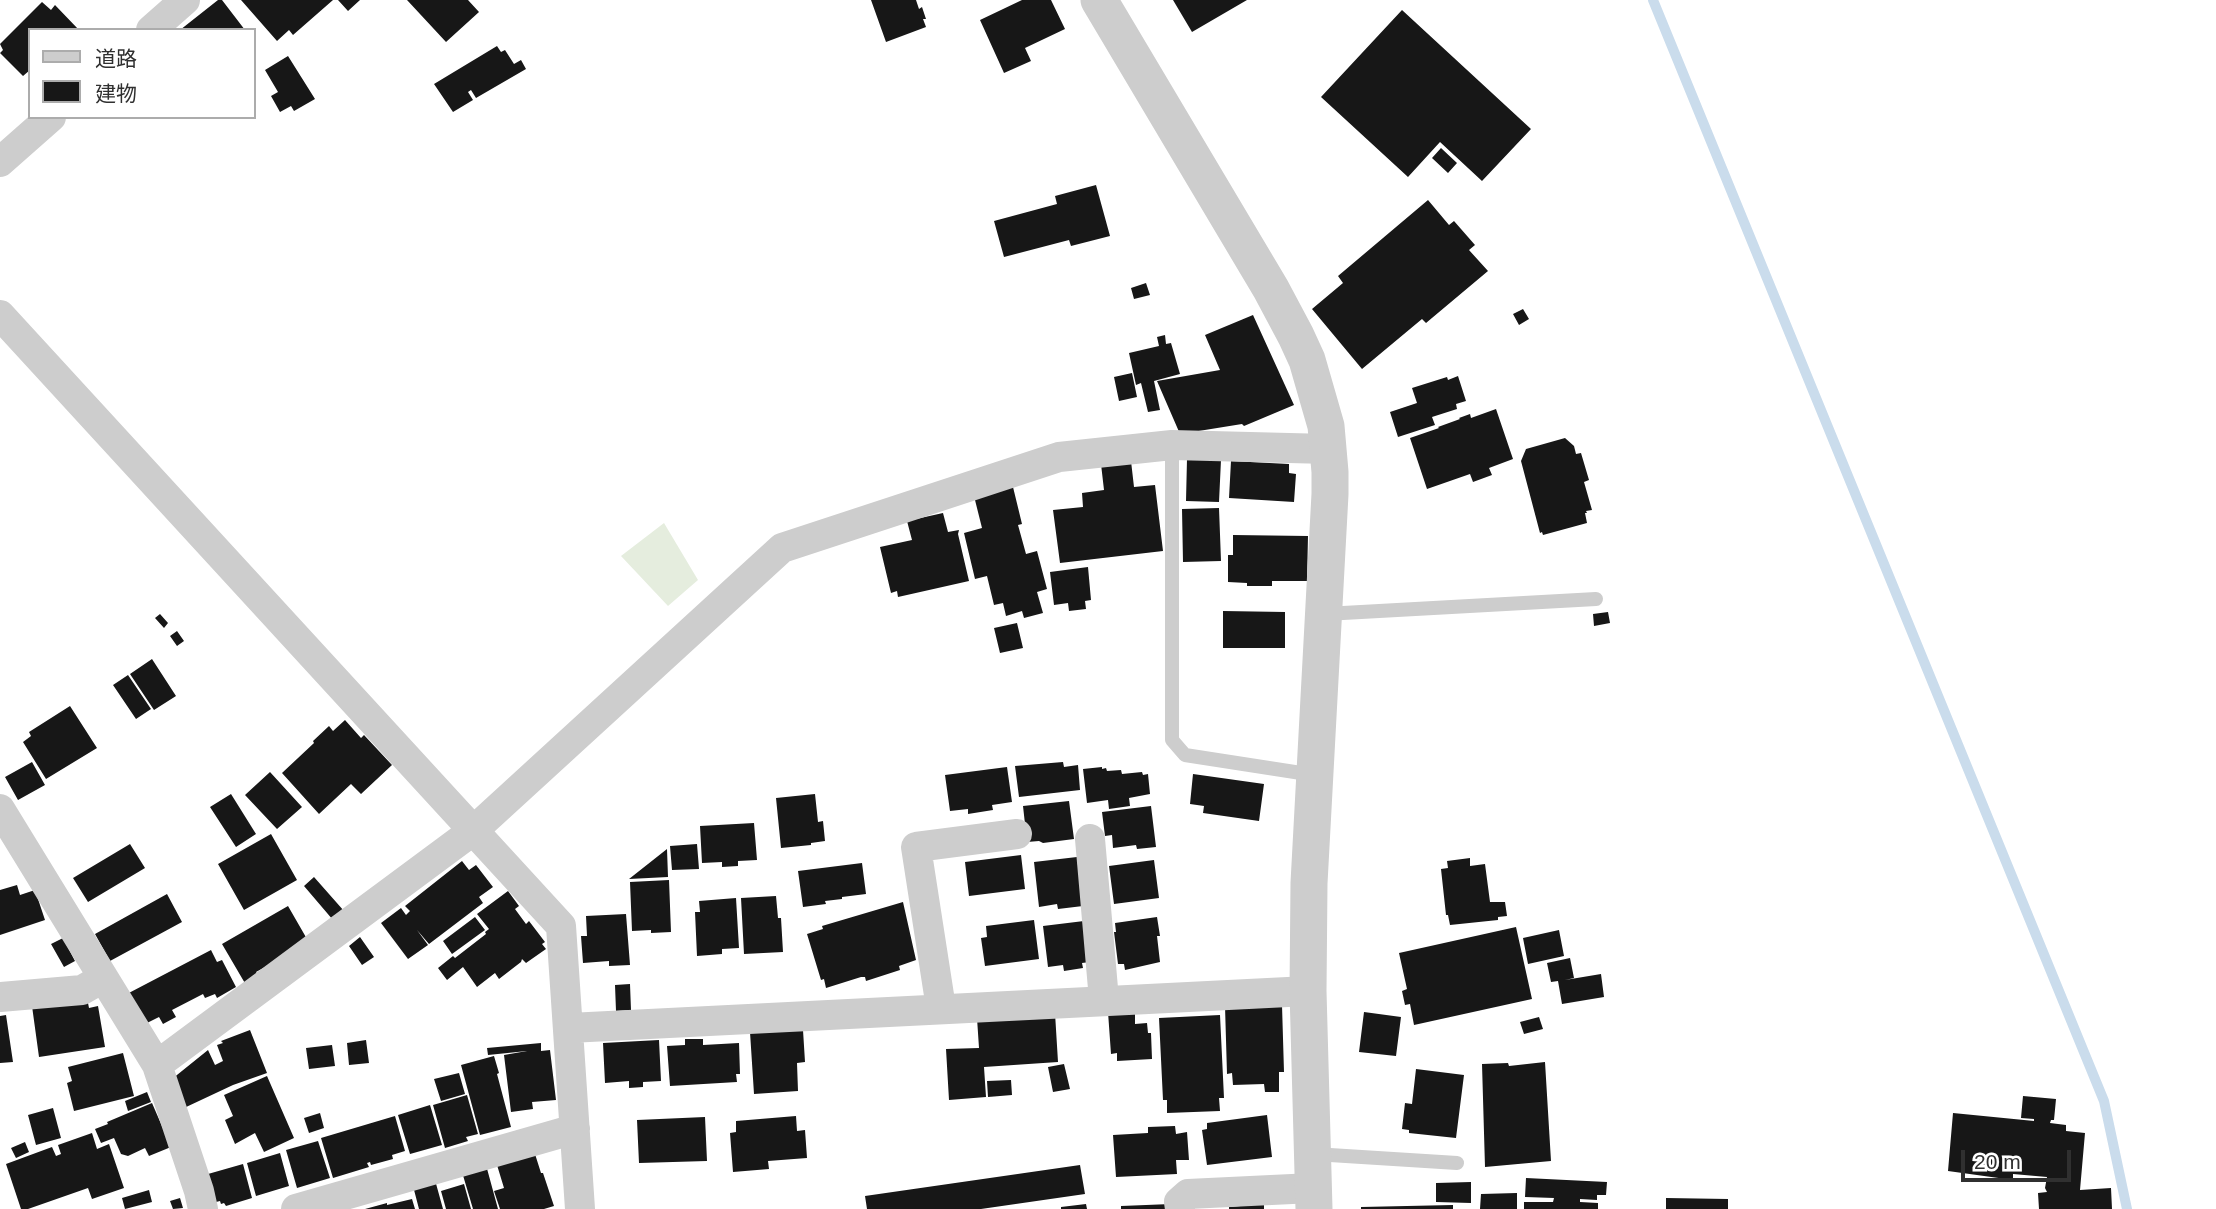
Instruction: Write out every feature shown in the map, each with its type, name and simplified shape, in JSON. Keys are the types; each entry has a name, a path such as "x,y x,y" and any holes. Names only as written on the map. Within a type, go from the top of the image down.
{"street":[{"path":"153,28 185,0"},
{"path":"1099,0 1265,278 1296,336 1322,405 1328,449 1330,494 1309,883 1308,991 1313,1184 1188,1194 1179,1202 1180,1209"},
{"path":"0,162 49,119"},
{"path":"0,315 561,926 580,1209"},
{"path":"157,1065 474,830 782,548 1059,457 1172,445 1328,449"},
{"path":"0,809 157,1065 203,1209"},
{"path":"941,1008 916,847 1017,834"},
{"path":"1090,839 1104,1000"},
{"path":"0,997 82,990 103,978"},
{"path":"569,1028 1308,991"},
{"path":"296,1209 575,1129"}],"lane":[{"path":"1172,445 1172,740 1185,755 1314,775"},
{"path":"1324,614 1596,599"},
{"path":"1313,1184 1457,1163"}],"green space":[{"path":"664,523 698,580 668,606 621,556"}],"building":[{"path":"218,0 222,0 243,28 183,28"},
{"path":"241,0 333,0 293,35 289,30 277,41"},
{"path":"338,0 360,0 348,11"},
{"path":"407,0 468,0 479,12 446,42"},
{"path":"871,0 916,0 919,9 922,7 926,27 886,42"},
{"path":"1022,0 1051,0 1065,29 1025,48 1031,61 1004,73 980,20"},
{"path":"1173,0 1247,0 1192,32"},
{"path":"42,2 51,10 55,5 77,28 28,28 28,72 23,76 0,53 3,50 0,44"},
{"path":"1402,10 1531,129 1482,181 1440,142 1408,177 1321,97"},
{"path":"497,46 501,52 505,50 514,64 521,60 526,69 476,98 471,90 468,92 473,100 453,112 434,84"},
{"path":"288,56 315,99 294,111 291,106 280,112 271,96 278,92 265,70"},
{"path":"1441,148 1457,163 1448,173 1432,158"},
{"path":"1096,185 1110,236 1071,246 1069,240 1004,257 994,221 1057,204 1055,196"},
{"path":"1428,200 1449,225 1454,221 1475,245 1469,250 1488,271 1426,323 1422,319 1362,369 1312,309 1343,283 1338,276"},
{"path":"1146,283 1150,295 1134,299 1131,288"},
{"path":"1523,309 1529,319 1519,325 1513,314"},
{"path":"1253,315 1294,405 1244,426 1242,424 1180,434 1157,381 1220,370 1205,335"},
{"path":"1165,335 1166,344 1171,343 1180,374 1154,381 1160,410 1148,412 1141,383 1136,385 1129,353 1159,346 1157,337"},
{"path":"1132,373 1137,397 1119,401 1114,377"},
{"path":"1458,376 1466,401 1456,404 1457,409 1432,417 1435,425 1398,437 1390,412 1417,403 1412,388"},
{"path":"1496,409 1513,459 1489,468 1492,475 1473,482 1470,474 1427,489 1410,438 1470,414 1471,418"},
{"path":"1565,438 1574,446 1576,454 1581,453 1589,480 1584,482 1592,510 1585,513 1587,523 1543,535 1540,533 1521,461 1526,449"},
{"path":"1187,459 1221,460 1219,502 1186,501"},
{"path":"1131,461 1134,487 1155,485 1163,551 1060,563 1053,510 1083,507 1082,493 1104,490 1101,464"},
{"path":"1231,461 1289,464 1289,473 1296,474 1294,502 1229,498"},
{"path":"1013,487 1022,524 1018,525 1026,554 1037,551 1047,589 1037,592 1043,613 1024,618 1022,611 1006,616 1003,603 994,605 987,576 975,579 964,533 982,528 974,496"},
{"path":"1219,508 1221,561 1183,562 1182,509"},
{"path":"943,513 948,532 959,530 969,581 898,597 897,591 891,593 880,547 912,540 907,521"},
{"path":"1233,535 1308,536 1307,581 1272,581 1272,586 1247,586 1247,583 1228,582 1228,555 1233,555"},
{"path":"1088,567 1091,600 1085,601 1086,609 1069,611 1068,603 1054,605 1050,572"},
{"path":"1223,611 1285,612 1285,648 1223,648"},
{"path":"1608,612 1610,623 1594,626 1593,614"},
{"path":"160,614 168,623 164,628 155,618"},
{"path":"1017,623 1023,648 1000,653 994,628"},
{"path":"177,631 184,641 177,646 170,636"},
{"path":"152,659 176,696 154,710 130,674"},
{"path":"128,675 151,709 136,719 113,685"},
{"path":"70,706 97,748 46,779 23,742 31,736 29,732"},
{"path":"345,720 361,738 364,735 392,765 361,794 351,784 319,814 282,773 329,726 333,731"},
{"path":"32,762 45,785 18,800 5,777"},
{"path":"1063,762 1064,767 1078,765 1080,790 1019,797 1015,766"},
{"path":"1007,767 1012,802 992,805 993,810 968,814 968,809 950,811 945,775"},
{"path":"1102,767 1107,771 1121,770 1122,774 1148,774 1150,794 1129,798 1130,806 1109,809 1108,800 1087,803 1083,769"},
{"path":"270,772 302,807 277,829 245,795"},
{"path":"1193,774 1264,784 1259,821 1203,813 1204,806 1190,804"},
{"path":"231,794 256,834 236,847 210,807"},
{"path":"815,794 818,822 823,821 825,841 781,848 776,798"},
{"path":"1069,801 1074,839 1027,842 1023,806"},
{"path":"1151,806 1156,847 1137,849 1136,845 1113,848 1112,835 1105,836 1102,812"},
{"path":"754,823 757,860 738,861 738,866 722,867 722,862 702,863 700,826"},
{"path":"271,834 297,880 244,910 218,864"},
{"path":"130,844 145,868 88,902 73,878"},
{"path":"697,844 699,869 672,870 670,846"},
{"path":"667,849 668,877 629,879"},
{"path":"1021,855 1025,889 969,896 965,862"},
{"path":"1077,857 1083,906 1058,909 1057,904 1039,907 1034,862"},
{"path":"1470,858 1470,866 1485,864 1490,902 1505,902 1507,916 1498,917 1498,920 1450,925 1446,915 1441,869 1448,868 1447,861"},
{"path":"1154,860 1159,898 1114,904 1109,866"},
{"path":"462,861 469,870 476,865 493,887 479,897 483,903 429,944 417,930 428,945 408,959 381,923 401,908 406,915 410,911 405,906"},
{"path":"862,863 866,894 803,907 798,871"},
{"path":"314,877 344,911 333,920 304,886"},
{"path":"669,880 671,932 632,931 630,882"},
{"path":"17,885 20,895 35,890 45,920 0,935 0,890"},
{"path":"508,891 519,906 515,909 526,924 529,921 545,942 542,944 546,949 526,963 522,959 499,979 495,973 477,987 463,967 447,980 438,968 486,934 489,929 477,914"},
{"path":"167,894 182,922 110,961 95,934"},
{"path":"776,896 778,918 781,918 783,952 744,954 741,898"},
{"path":"736,898 739,948 722,949 722,954 697,956 695,912 700,912 699,901"},
{"path":"903,902 916,960 899,966 900,970 866,981 865,977 861,977 826,988 807,934 823,929 822,926"},
{"path":"288,906 307,939 289,954 256,972 260,978 246,985 222,944"},
{"path":"626,914 630,965 609,966 609,961 583,963 581,936 587,936 586,916"},
{"path":"475,917 485,930 452,954 443,941"},
{"path":"1157,917 1160,962 1125,970 1124,964 1118,964 1115,923"},
{"path":"1034,920 1039,959 985,966 981,938 987,937 986,926"},
{"path":"1084,921 1090,962 1082,963 1083,968 1064,971 1063,965 1048,967 1043,926"},
{"path":"1516,927 1532,999 1414,1025 1410,1004 1405,1005 1402,991 1407,989 1399,953"},
{"path":"1559,930 1564,956 1528,964 1523,938"},
{"path":"360,937 374,957 362,965 349,946"},
{"path":"63,938 75,961 64,967 51,944"},
{"path":"211,950 217,962 222,960 236,987 217,998 215,994 205,998 203,994 172,1010 176,1017 163,1024 159,1017 141,1026 125,995"},
{"path":"1570,958 1574,978 1565,980 1601,974 1604,997 1562,1004 1558,981 1551,982 1547,963"},
{"path":"630,984 631,1010 616,1011 615,985"},
{"path":"87,998 89,1008 98,1006 105,1047 39,1057 32,1006"},
{"path":"1282,1005 1284,1072 1279,1072 1279,1092 1265,1092 1264,1084 1233,1085 1232,1073 1227,1074 1225,1006"},
{"path":"1135,1011 1135,1024 1147,1023 1148,1033 1151,1033 1152,1059 1117,1061 1117,1053 1111,1054 1108,1012"},
{"path":"1364,1012 1401,1017 1396,1056 1359,1052"},
{"path":"1055,1013 1058,1062 984,1067 986,1097 949,1100 946,1049 979,1048 977,1018"},
{"path":"6,1015 13,1062 0,1063 0,1016"},
{"path":"1220,1015 1224,1098 1219,1098 1220,1111 1167,1113 1167,1100 1163,1100 1159,1018"},
{"path":"1539,1017 1543,1029 1524,1034 1520,1022"},
{"path":"250,1030 267,1073 233,1085 184,1108 172,1079 208,1050 215,1065 223,1061 217,1045"},
{"path":"803,1030 805,1062 797,1063 798,1091 754,1094 750,1032"},
{"path":"685,1039 703,1039 703,1045 739,1043 740,1074 736,1074 737,1082 670,1086 667,1046 685,1045"},
{"path":"366,1040 369,1063 349,1065 347,1043"},
{"path":"659,1040 661,1081 643,1082 643,1087 629,1088 629,1081 605,1083 603,1043"},
{"path":"541,1043 541,1051 550,1050 556,1100 532,1102 533,1109 511,1112 504,1055 527,1051 488,1055 487,1048"},
{"path":"332,1045 335,1066 309,1069 306,1048"},
{"path":"123,1053 134,1096 74,1111 67,1083 72,1081 68,1067"},
{"path":"494,1056 511,1127 480,1135 461,1065"},
{"path":"1545,1062 1551,1161 1485,1167 1482,1064 1508,1063 1509,1066"},
{"path":"1064,1064 1070,1089 1053,1092 1048,1067"},
{"path":"1416,1069 1464,1075 1456,1138 1409,1133 1409,1130 1402,1129 1405,1103 1412,1104"},
{"path":"459,1073 465,1094 441,1101 434,1079"},
{"path":"267,1076 294,1138 264,1152 255,1133 235,1144 225,1120 233,1116 224,1095"},
{"path":"1011,1080 1012,1095 988,1097 987,1081"},
{"path":"147,1092 151,1102 128,1111 125,1101"},
{"path":"467,1095 478,1134 466,1137 468,1141 445,1148 433,1105"},
{"path":"2023,1096 2056,1099 2054,1120 2050,1123 2066,1125 2066,1131 2085,1133 2080,1190 2111,1188 2112,1209 2039,1209 2038,1193 2047,1192 2047,1177 2013,1174 2013,1180 1948,1171 1953,1113 2034,1121 2021,1118"},
{"path":"152,1103 171,1147 149,1156 145,1148 128,1156 121,1154 114,1138 101,1143 95,1129"},
{"path":"430,1105 442,1145 410,1154 398,1115"},
{"path":"53,1108 61,1138 36,1145 28,1115"},
{"path":"320,1113 324,1128 309,1133 304,1118"},
{"path":"1267,1115 1272,1157 1207,1165 1202,1130 1207,1129 1207,1123"},
{"path":"395,1116 405,1151 392,1155 393,1159 371,1165 370,1162 367,1163 369,1167 333,1178 321,1138"},
{"path":"796,1116 797,1131 805,1130 807,1158 768,1161 769,1169 733,1172 730,1133 736,1132 736,1121"},
{"path":"705,1117 707,1161 639,1163 637,1120"},
{"path":"1175,1126 1176,1134 1187,1132 1189,1160 1176,1160 1177,1174 1116,1177 1113,1135 1148,1133 1148,1127"},
{"path":"92,1133 97,1149 109,1144 124,1188 92,1199 88,1188 21,1209 6,1164 52,1147 56,1156 61,1154 58,1145"},
{"path":"318,1141 330,1178 297,1188 286,1150"},
{"path":"25,1142 29,1152 16,1158 11,1148"},
{"path":"280,1153 289,1186 256,1196 247,1163"},
{"path":"535,1154 554,1206 544,1209 500,1209 494,1191 504,1188 497,1165"},
{"path":"243,1164 252,1198 226,1206 220,1201 216,1202 208,1174"},
{"path":"486,1165 498,1209 473,1209 462,1172"},
{"path":"1080,1165 1085,1194 981,1209 867,1209 865,1196"},
{"path":"1526,1178 1607,1182 1606,1195 1597,1195 1597,1200 1580,1199 1580,1202 1598,1203 1598,1209 1524,1209 1524,1202 1553,1202 1554,1198 1525,1197"},
{"path":"435,1180 443,1209 419,1209 413,1186"},
{"path":"1471,1182 1471,1203 1436,1202 1436,1183"},
{"path":"464,1184 471,1209 446,1209 441,1191"},
{"path":"149,1190 152,1202 125,1209 122,1198"},
{"path":"1517,1193 1517,1209 1480,1209 1481,1194"},
{"path":"180,1198 183,1208 173,1209 170,1201"},
{"path":"1666,1198 1728,1199 1728,1209 1666,1209"},
{"path":"412,1199 415,1209 365,1209 387,1203"},
{"path":"1086,1204 1087,1209 1061,1209 1061,1207"},
{"path":"1171,1204 1171,1209 1121,1209 1121,1206"},
{"path":"1264,1204 1264,1209 1229,1209 1229,1207"},
{"path":"1453,1205 1453,1209 1361,1209 1361,1207"}],"waterway":[{"path":"1653,0 2104,1101 2127,1209"}]}
